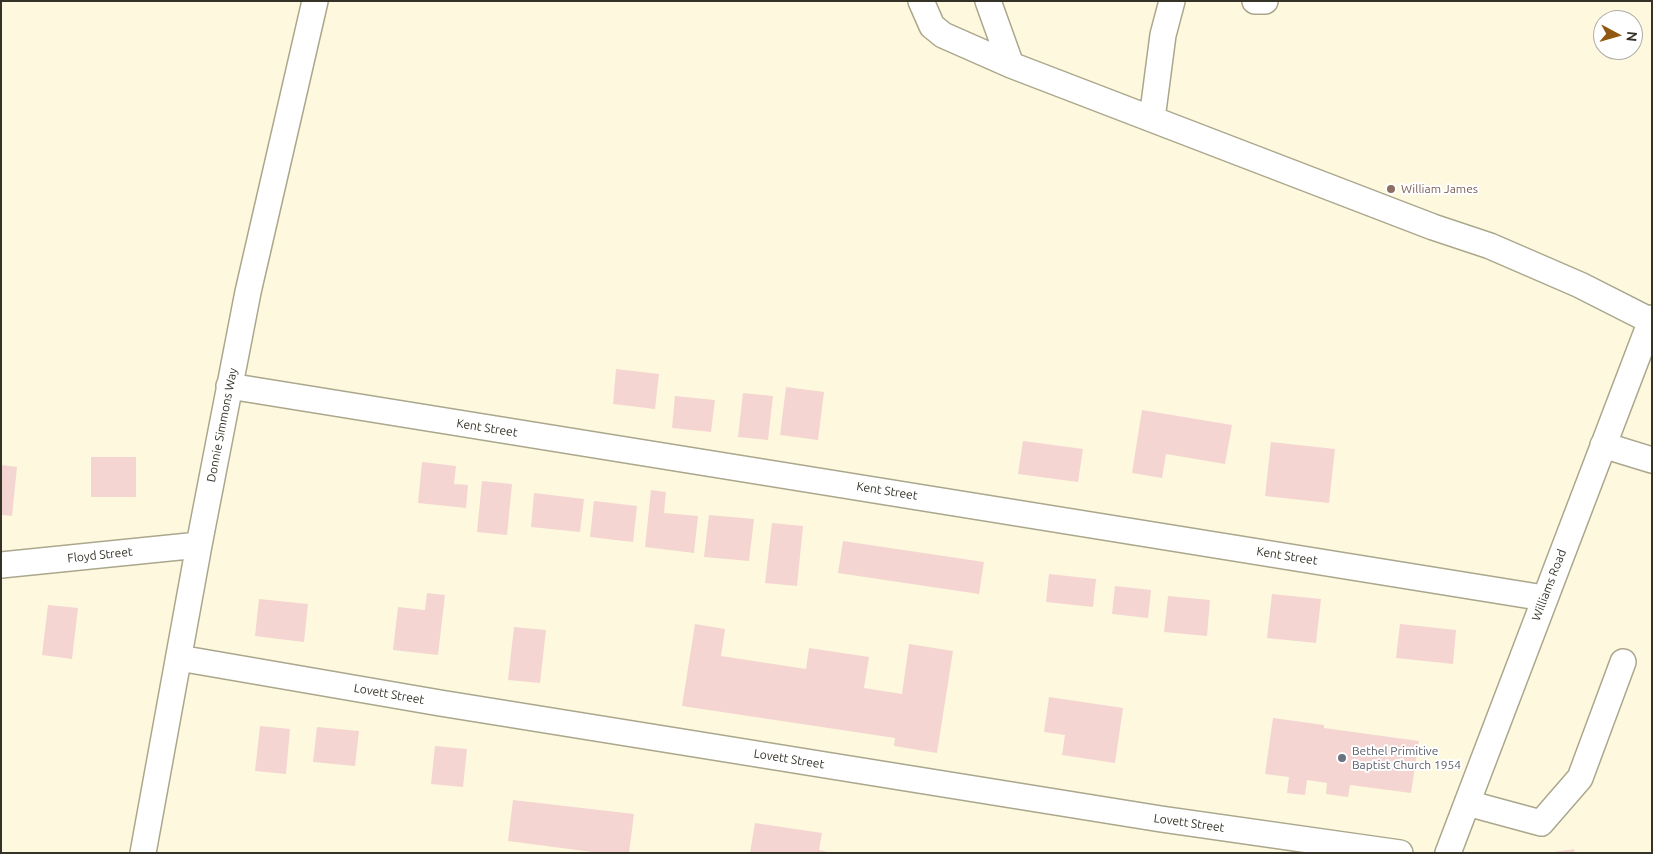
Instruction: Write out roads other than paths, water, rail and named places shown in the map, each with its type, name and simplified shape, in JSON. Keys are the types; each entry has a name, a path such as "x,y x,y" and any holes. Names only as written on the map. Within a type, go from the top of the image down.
{"street":[{"name":"Donnie Simmons Way","path":"143,853 229,386 254,266 315,1"},
{"path":"922,1 932,26 943,35 1011,65 1433,227 1490,246 1580,285 1651,319"},
{"path":"988,1 1011,65"},
{"path":"1152,119 1163,35 1172,1"},
{"path":"1255,1 1265,1"},
{"name":"Williams Road","path":"1448,853 1651,319"},
{"name":"Kent Street","path":"229,386 1544,598"},
{"path":"1603,444 1652,460"},
{"name":"Floyd Street","path":"1,565 199,545"},
{"name":"Lovett Street","path":"179,658 459,706 1152,817 1400,853"},
{"path":"1467,802 1541,823 1580,778 1622,662"}],"place":[{"name":"William James","path":"1391,189"},
{"name":"Bethel Primitive Baptist Church 1954","path":"1342,758"}]}
